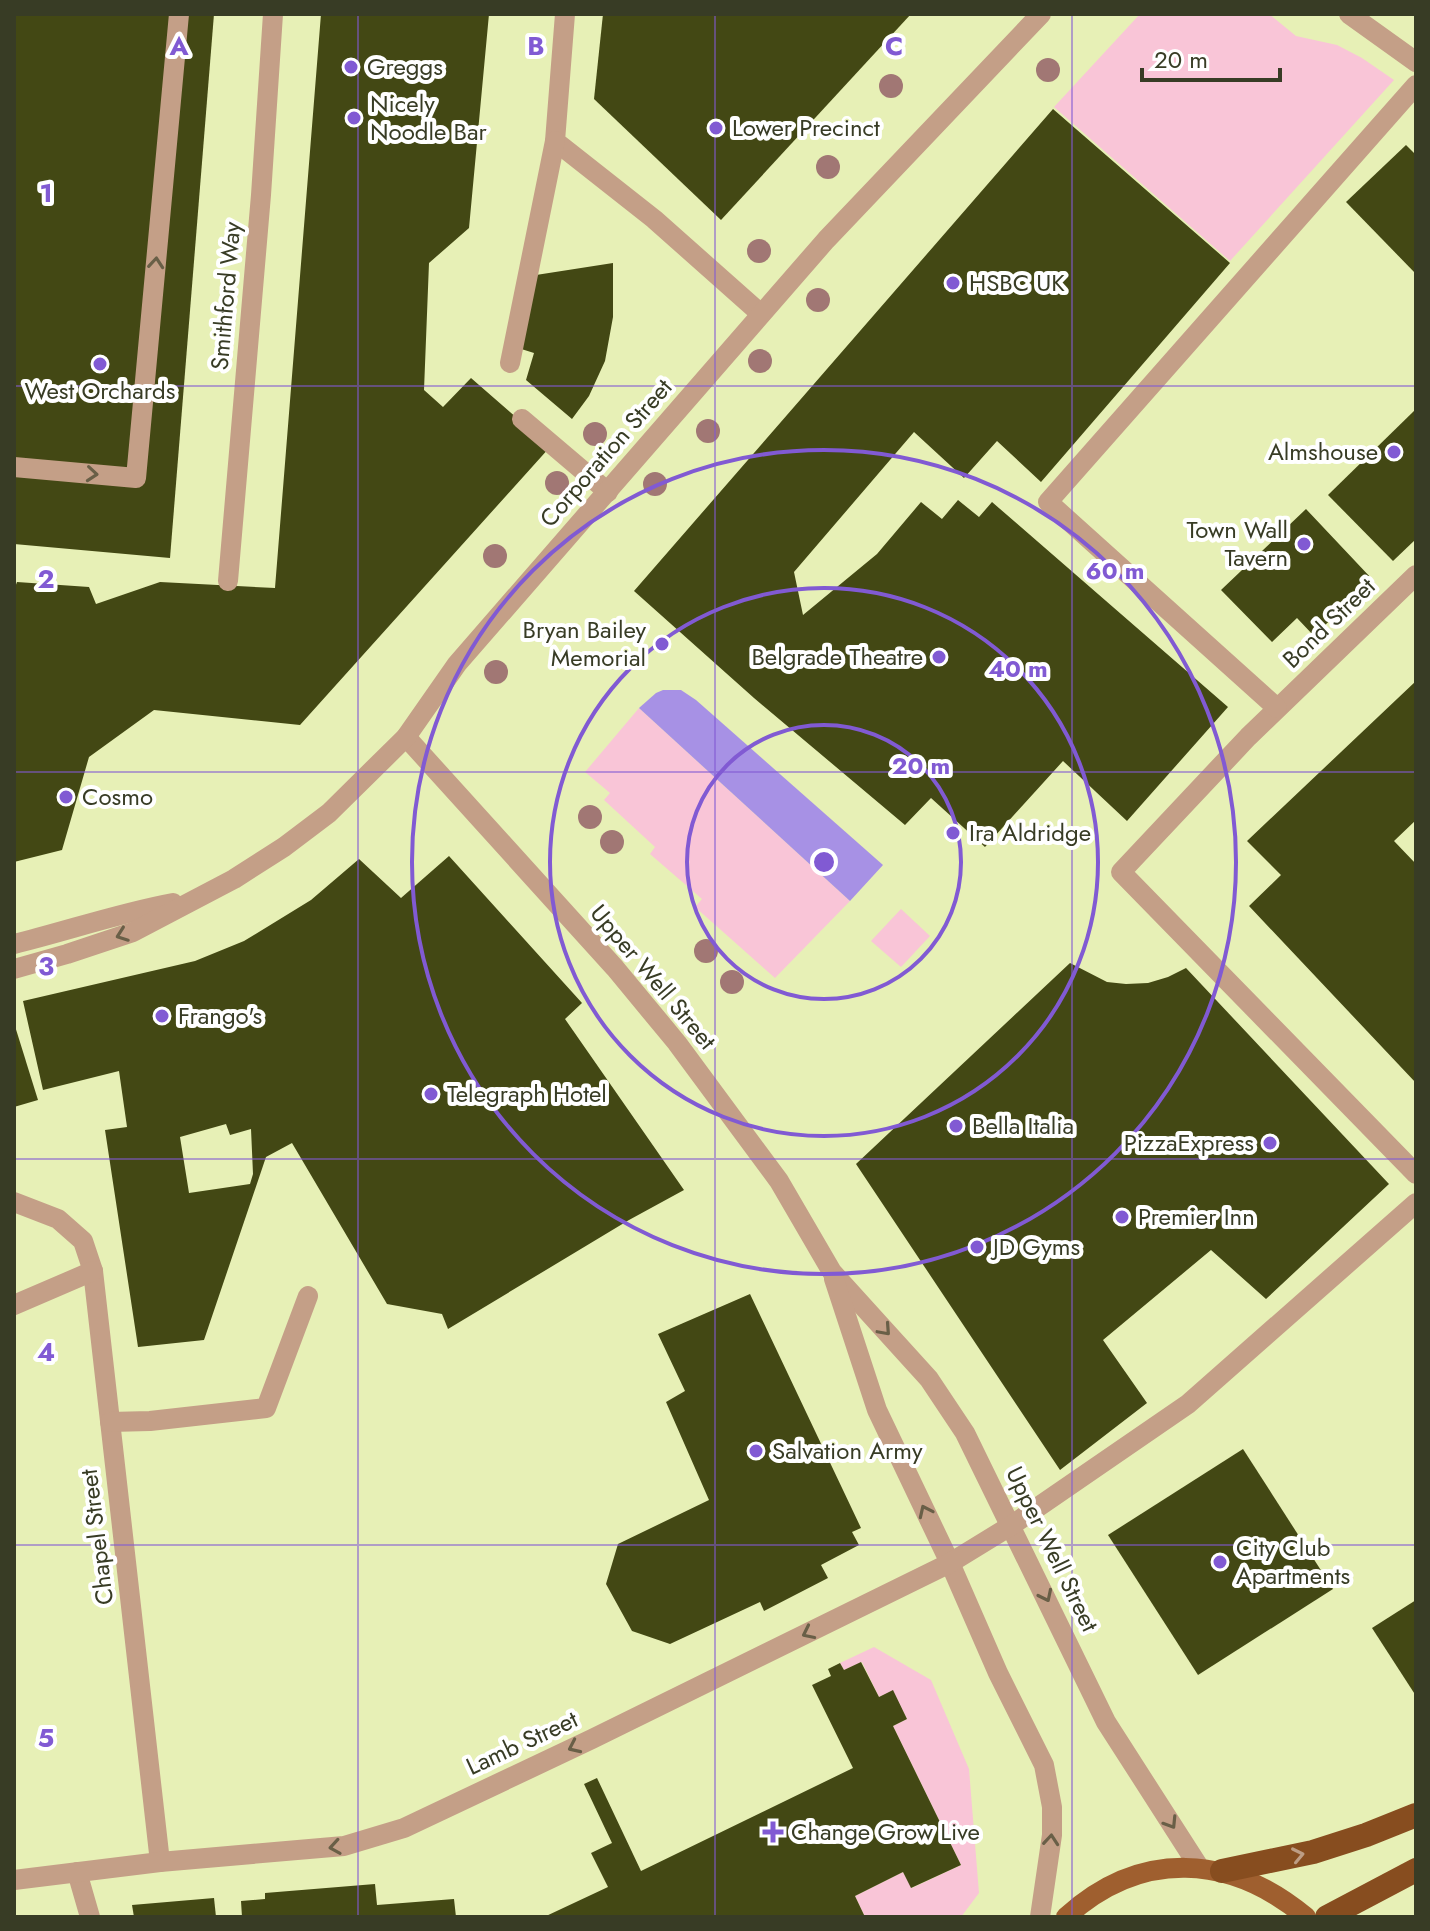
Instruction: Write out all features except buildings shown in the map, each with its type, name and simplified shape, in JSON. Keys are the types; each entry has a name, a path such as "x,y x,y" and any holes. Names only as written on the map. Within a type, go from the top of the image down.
{"highway":[{"path":"1211,1869 1313,1852 1416,1815"},
{"path":"1327,1917 1416,1870"}],"main road":[{"path":"1066,1917 1087,1898 1131,1875 1166,1868 1211,1869 1253,1881 1281,1896 1306,1917"}],"street":[{"path":"14,467 136,478 179,14"},
{"name":"Smithford Way","path":"228,581 260,210 273,14"},
{"path":"510,363 555,141 565,14"},
{"name":"Corporation Street","path":"14,969 133,932 234,879 329,813 406,737 457,664 826,240 1041,14"},
{"path":"1349,14 1416,62"},
{"path":"1277,708 1048,502 1416,85"},
{"path":"555,141 654,219 761,314"},
{"path":"522,419 608,492"},
{"name":"Bond Street","path":"1416,575 1277,708 1121,872 1416,1174"},
{"name":"Upper Well Street","path":"406,737 615,968 677,1043 779,1181 832,1272 929,1379 965,1433 1106,1722 1211,1869"},
{"name":"Corporation Street","path":"14,944 124,912 191,899"},
{"name":"Chapel Street","path":"14,1202 58,1219 83,1241 93,1271 160,1862"},
{"name":"Lamb Street","path":"14,1880 160,1862 344,1846 404,1828 592,1739 950,1563 1012,1525 1188,1404 1416,1203"},
{"path":"14,1305 93,1271"},
{"name":"Upper Well Street","path":"832,1272 877,1410 998,1673 1035,1742 1049,1785 1052,1835 1040,1917"},
{"path":"110,1422 266,1408 308,1296"},
{"path":"77,1872 90,1917"}],"shaded area":[{"path":"1140,14 1269,14 1296,36 1337,45 1394,80 1230,261 1054,107"},
{"path":"663,690 681,690 696,700 883,865 850,901 639,708"},
{"path":"639,708 850,901 775,978 695,907 702,899 650,854 655,847 604,800 610,793 585,772"},
{"path":"901,909 930,936 901,967 871,941"},
{"path":"874,1647 931,1680 969,1769 979,1893 961,1917 865,1917 855,1896 903,1872 912,1888 961,1865 893,1726 907,1719 893,1691 879,1697 862,1662 844,1670 840,1663"}],"place":[{"name":"Greggs","path":"351,67"},
{"name":"Nicely Noodle Bar","path":"354,118"},
{"name":"Lower Precinct","path":"716,128"},
{"name":"HSBC UK","path":"953,283"},
{"name":"West Orchards","path":"100,364"},
{"name":"Almshouse","path":"1394,452"},
{"name":"Town Wall Tavern","path":"1304,544"},
{"name":"Bryan Bailey Memorial","path":"662,644"},
{"name":"Belgrade Theatre","path":"939,657"},
{"name":"Cosmo","path":"66,797"},
{"name":"Ira Aldridge","path":"953,833"},
{"name":"Frango's","path":"162,1016"},
{"name":"Telegraph Hotel","path":"431,1094"},
{"name":"Bella Italia","path":"956,1126"},
{"name":"PizzaExpress","path":"1270,1143"},
{"name":"Premier Inn","path":"1122,1217"},
{"name":"JD Gyms","path":"977,1247"},
{"name":"Salvation Army","path":"756,1451"},
{"name":"City Club Apartments","path":"1220,1562"},
{"name":"Change Grow Live","path":"773,1832"}]}
